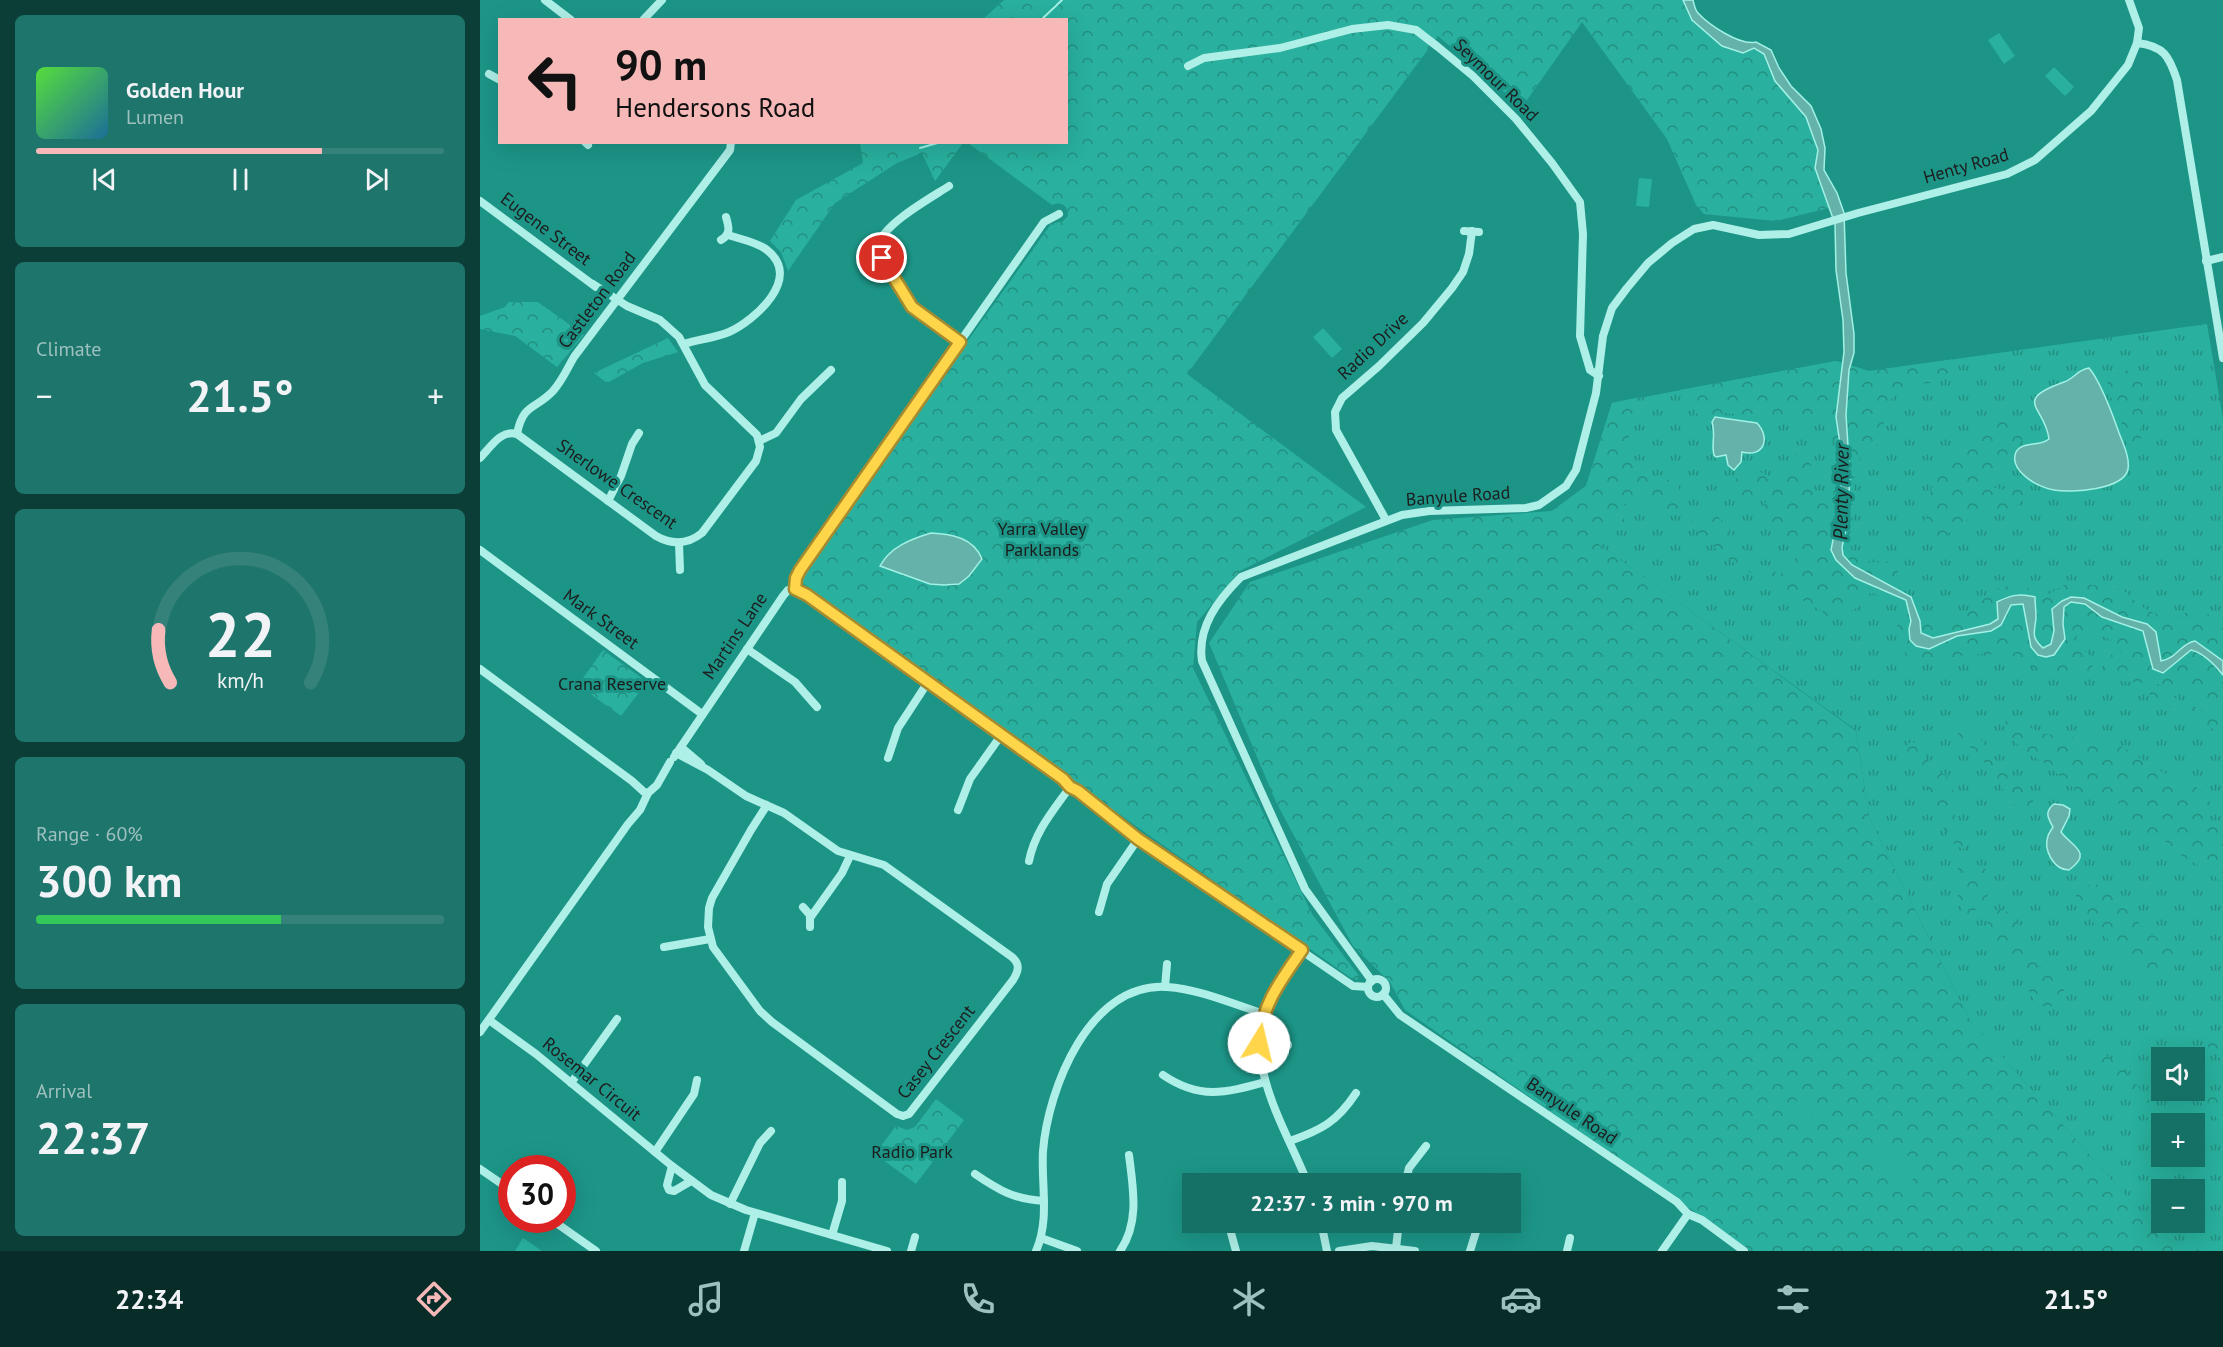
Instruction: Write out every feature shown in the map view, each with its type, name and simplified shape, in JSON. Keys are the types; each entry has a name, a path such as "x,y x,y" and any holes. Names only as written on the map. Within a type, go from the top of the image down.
{"street":[{"path":"545,0 568,18"},
{"path":"646,18 662,0"},
{"path":"2129,0 2139,28 2137,43 2162,51 2170,60 2177,80 2223,358"},
{"name":"Seymour Road","path":"1188,66 1204,58 1280,48 1352,29 1388,25 1416,30 1438,46 1473,76 1516,119 1580,202 1583,234 1580,336 1590,370 1599,376"},
{"name":"Henty Road","path":"1858,213 2007,174 2035,160 2091,111 2128,65 2137,43"},
{"path":"489,74 498,79"},
{"name":"Castleton Road","path":"517,434 520,420 526,411 554,390 574,357 730,150 731,144"},
{"path":"949,186 896,224 883,235 877,246 912,307 960,342"},
{"name":"Eugene Street","path":"480,201 616,301"},
{"name":"Banyule Road","path":"1370,984 1305,889 1202,661 1200,644 1205,627 1225,594 1241,577 1386,520 1429,511 1526,508 1539,505 1566,486 1576,470 1599,376 1603,336 1612,308 1648,263 1672,243 1694,229 1713,225 1759,235 1789,234 1858,213"},
{"name":"Martins Lane","path":"480,1032 644,804 646,791 657,785 670,762 785,592 795,589 796,578 800,570 1044,222 1059,214"},
{"path":"684,344 721,335 740,326 759,312 777,287 779,279 777,264 769,252 725,237 729,228 726,217"},
{"name":"Radio Drive","path":"1386,520 1336,430 1335,412 1342,398 1423,323 1452,288 1463,272 1469,254 1472,231"},
{"path":"2206,261 2223,257"},
{"path":"616,301 627,310 645,314 667,325 684,344 705,385 753,429 759,441 776,433 801,399 831,370"},
{"path":"608,501 621,476 632,444 639,433"},
{"path":"480,458 503,435 517,434"},
{"name":"Sherlowe Crescent","path":"517,434 662,540 679,543 697,537 706,527 756,461 760,447 759,441"},
{"path":"679,543 680,570"},
{"name":"Mark Street","path":"480,550 702,714"},
{"path":"795,589 807,595 1002,734 1138,839 1353,986 1370,984 1377,979 1385,983 1386,989 1383,994 1375,996 1370,993 1370,984"},
{"path":"747,649 795,682 817,707"},
{"path":"480,669 646,791"},
{"path":"888,758 898,728 928,682"},
{"path":"958,810 970,779 1002,734"},
{"name":"Casey Crescent","path":"678,750 735,790 784,813 833,848 850,856 873,860 889,868 1012,957 1018,966 1013,980 909,1114 900,1115 760,1011 721,959 710,939"},
{"path":"1029,861 1041,826 1070,787"},
{"path":"664,947 710,939 708,918 712,898 764,804"},
{"path":"1099,912 1107,884 1138,839"},
{"path":"803,907 810,923 842,873 850,856"},
{"path":"1302,950 1272,994 1264,1014 1259,1057 1265,1082 1303,1173"},
{"path":"1165,987 1167,964"},
{"path":"1036,1251 1045,1215 1043,1158 1048,1119 1059,1082 1077,1045 1094,1021 1117,1001 1143,990 1165,987 1200,994 1264,1014"},
{"name":"Banyule Road","path":"1383,994 1400,1014 1677,1202 1688,1214 1702,1220 1744,1251"},
{"path":"571,1083 617,1019"},
{"name":"Rosemar Circuit","path":"489,1020 536,1054 672,1167 711,1195 755,1213 887,1251"},
{"path":"1259,1043 1288,1045"},
{"path":"1163,1074 1181,1086 1212,1093 1234,1091 1265,1082"},
{"path":"655,1152 694,1094 697,1080"},
{"path":"1290,1141 1332,1122 1347,1107 1356,1093"},
{"path":"730,1204 760,1143 771,1131"},
{"path":"1408,1173 1426,1146"},
{"path":"1120,1251 1128,1238 1133,1218 1134,1197 1130,1155"},
{"path":"672,1167 667,1185 669,1190 674,1191 690,1181"},
{"path":"480,1168 498,1181"},
{"path":"975,1174 1013,1197 1044,1201"},
{"path":"832,1235 842,1201 842,1182"},
{"path":"744,1251 755,1213"},
{"path":"1662,1251 1688,1214"},
{"path":"570,1233 596,1251"},
{"path":"1231,1233 1236,1251"},
{"path":"1323,1233 1327,1251"},
{"path":"1396,1248 1398,1233"},
{"path":"1470,1251 1476,1233"},
{"path":"910,1251 915,1237"},
{"path":"1041,1238 1077,1251"},
{"path":"1567,1251 1570,1238"},
{"path":"846,1251 850,1240"},
{"path":"1339,1251 1372,1246 1415,1251"}],"green space":[{"name":"Yarra Valley Parklands","path":"1004,0 1683,0 1722,46 1743,53 1754,48 1764,54 1766,62 1786,92 1806,117 1819,150 1815,168 1829,208 1776,221 1704,214 1696,205 1667,139 1582,22 1522,107 1438,36 1187,374 1366,507 1240,571 1197,622 1193,668 1312,914 1359,976 1357,980 1095,797 800,581 802,573 1051,224 1063,221 1068,216 1064,205 1052,205 969,144 1068,144 1068,18 984,18"},
{"path":"1999,33 2015,56 2004,64 1988,40"},
{"path":"2054,67 2074,87 2065,96 2045,76"},
{"path":"860,144 962,144 935,181 922,153 897,163 835,203 788,271 781,252 770,241 796,200 863,163"},
{"path":"1639,178 1652,179 1649,207 1636,206"},
{"path":"509,302 538,302 584,335 557,367 515,336 480,329 480,316 505,307"},
{"path":"2207,324 2223,419 2223,1251 2184,1251 2162,1233 2205,1233 2205,1179 2151,1179 2151,1224 1969,1019 1869,817 1856,730 1552,511 1586,486 1612,403 1836,361 1869,371"},
{"path":"1323,328 1342,349 1332,358 1313,337"},
{"path":"668,338 678,352 643,363 607,383 594,373"},
{"path":"1956,359 1954,370 1949,377 1933,383 1905,387 1897,392 1891,399 1885,414 1879,443 1874,449 1862,454 1855,467 1850,543 1855,556 1862,562 1887,561 1898,569 1896,586 1886,598 1872,593 1867,594 1857,608 1840,616 1829,618 1820,610 1735,563 1705,539 1692,525 1692,520 1700,514 1714,514 1720,518 1754,560 1779,574 1786,572 1794,563 1793,545 1784,535 1768,528 1763,523 1761,515 1766,502 1764,497 1744,498 1736,488 1737,477 1742,470 1760,472 1778,480 1782,478 1785,464 1794,453 1804,456 1812,468 1814,492 1828,506 1832,504 1833,499 1836,450 1828,429 1828,413 1822,412 1794,422 1725,413 1703,422 1680,390 1836,361 1869,371"},
{"path":"2128,370 2135,371 2143,381 2139,402 2145,417 2140,428 2141,443 2139,449 2134,451 2126,443 2121,416 2107,389 2111,377"},
{"path":"1640,397 1630,424 1631,453 1640,469 1648,475 1676,484 1686,510 1682,515 1675,515 1646,502 1630,502 1622,506 1624,530 1604,531 1597,543 1856,731 1869,817 1969,1019 2151,1224 2151,1233 2162,1233 2184,1251 1751,1251 1405,1010 1390,982 1353,946 1276,802 1209,643 1250,582 1433,520 1552,511 1586,486 1612,403"},
{"path":"2008,417 2021,419 2026,423 2026,431 2018,446 1990,479 1993,487 2005,490 2022,489 2026,493 2022,501 2007,510 1971,518 1940,540 1928,536 1925,525 1930,506 1931,489 1941,470 1957,450 1983,426 1994,419"},
{"path":"2071,583 2117,588 2144,608 2164,616 2177,616 2195,608 2223,622 2223,709 2193,687 2182,684 2175,689 2158,684 2120,681 2109,675 2104,662 2107,656 2121,652 2122,647 2111,640 2094,635 2076,636 2071,643 2074,650 2085,651 2093,659 2092,668 2080,675 2054,673 2047,675 2017,658 2006,655 1972,655 1936,661 1924,660 1909,655 1900,645 1898,621 1910,611 1924,611 1937,618 1950,619 1963,615 1996,589 2008,586 2021,587 2046,595"},
{"name":"Crana Reserve","path":"603,650 647,682 621,716 578,685"},
{"path":"2156,689 2223,720 2223,735 2192,717 2153,699 2149,696 2150,691"},
{"path":"2014,719 2043,733 2116,745 2158,770 2201,791 2210,801 2207,816 2209,822 2223,833 2223,879 2219,880 2181,855 2165,841 2140,835 2120,805 2112,799 2097,798 2078,792 2046,764 2004,733 2006,720"},
{"path":"1965,722 2010,777 2030,796 2035,805 2028,815 2016,807 1976,753 1959,736 1956,729 1958,724"},
{"path":"1913,742 1931,765 1947,777 1952,784 1953,811 1967,839 1964,849 1957,846 1947,834 1929,789 1908,757 1909,743"},
{"path":"1969,861 1989,871 1991,885 1983,903 1967,917 1960,904 1955,877 1959,868"},
{"path":"2093,884 2105,887 2120,897 2141,926 2149,933 2179,946 2178,952 2154,982 2146,980 2137,973 2077,903 2077,892"},
{"path":"2000,908 2014,917 2036,963 2057,978 2063,986 2063,996 2057,1004 2048,1007 2035,1002 2024,981 1989,933 1987,923 1991,915"},
{"path":"2205,1035 2209,1035 2223,1049 2223,1061 2205,1044"},
{"path":"2102,1054 2124,1069 2158,1113 2151,1113 2151,1119 2147,1117 2119,1089 2098,1058"},
{"path":"2205,1086 2223,1106 2223,1125 2200,1101 2205,1101"},
{"name":"Radio Park","path":"936,1099 964,1120 916,1184 875,1154 896,1126 907,1130 915,1127"},
{"path":"1801,1100 1809,1104 1813,1112 1809,1120 1801,1124 1793,1120 1789,1112 1793,1104"},
{"path":"1885,1137 1923,1168 1905,1188 1868,1158"},
{"path":"523,1238 542,1251 515,1251"}],"water":[{"name":"Plenty River","path":"1683,0 1693,0 1698,13 1725,34 1742,41 1756,42 1771,50 1791,86 1811,106 1821,129 1825,148 1824,170 1837,193 1844,213 1846,273 1854,334 1854,353 1849,370 1846,415 1850,477 1843,555 1852,565 1911,597 1920,621 1921,633 1933,638 1990,624 1998,619 1997,602 2011,596 2025,595 2035,597 2034,634 2043,648 2051,644 2054,631 2052,609 2071,597 2084,598 2122,617 2147,624 2156,632 2161,661 2195,641 2223,661 2223,675 2213,663 2191,650 2163,673 2153,669 2143,631 2102,617 2085,604 2071,602 2064,607 2065,639 2054,655 2046,657 2038,655 2031,647 2023,604 2011,605 2001,625 1991,631 1957,636 1929,649 1916,646 1910,640 1911,621 1906,600 1855,578 1836,560 1831,550 1841,500 1840,444 1836,417 1844,352 1843,320 1836,270 1835,224 1815,168 1818,150 1806,117 1775,81 1764,54 1754,48 1743,53 1722,46 1692,20"},
{"path":"2089,368 2112,415 2127,454 2128,469 2117,482 2107,486 2072,491 2048,489 2033,482 2021,472 2016,466 2016,452 2022,446 2041,443 2049,439 2035,405 2039,394"},
{"path":"1715,417 1757,423 1764,435 1760,449 1750,453 1742,452 1741,462 1734,470 1728,465 1726,455 1716,457 1714,455 1712,422"},
{"path":"931,533 961,538 974,546 982,559 969,576 959,584 930,584 880,566 895,549"},
{"path":"2054,804 2070,809 2061,832 2078,849 2080,858 2069,870 2054,863 2048,853 2047,841 2053,827 2048,818 2048,812"}],"waterway":[{"path":"1043,18 1062,0"},
{"path":"920,148 934,144"}],"route":[{"path":"882,258 912,307 960,342 800,570 796,578 795,589 802,591 1002,734 1138,839 1302,950 1278,983 1267,1004 1260,1026 1259,1043"}]}
